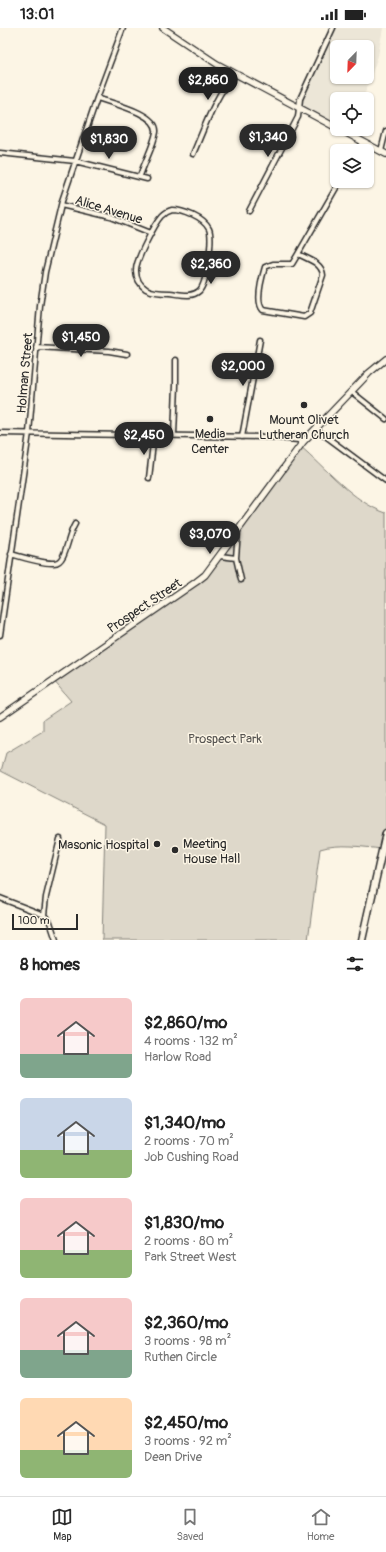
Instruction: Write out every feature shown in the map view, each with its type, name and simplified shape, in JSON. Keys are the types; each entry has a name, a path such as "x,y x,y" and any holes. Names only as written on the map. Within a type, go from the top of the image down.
{"main road":[{"path":"362,940 386,833"}],"street":[{"name":"Holman Street","path":"0,635 29,433 36,347 44,277 60,204 123,28"},
{"path":"163,28 217,64 330,125"},
{"path":"249,211 298,117 300,99 333,28"},
{"path":"193,154 218,100 229,80 235,74"},
{"path":"97,98 144,115 153,122 156,132 140,176"},
{"path":"351,136 383,152 386,131"},
{"path":"0,153 75,160 147,178"},
{"path":"298,254 318,264 323,270 323,277 310,313 304,317 263,310 260,307 259,302 262,276 265,267 273,264 289,265 294,262 298,254 336,188"},
{"name":"Alice Avenue","path":"60,204 111,217 151,233"},
{"path":"172,210 179,210 206,224 211,235 206,275 203,286 199,291 189,295 156,292 146,289 140,284 136,275 136,266 151,233 162,215 172,210"},
{"path":"242,437 260,340"},
{"path":"36,347 110,351 127,354"},
{"name":"Prospect Street","path":"0,717 205,575 303,442 386,359"},
{"path":"174,436 176,360"},
{"path":"352,392 386,419"},
{"path":"316,429 386,481"},
{"path":"0,433 279,438 303,442"},
{"path":"150,478 154,435"},
{"path":"11,554 55,564 59,562 62,557 71,530 75,524"},
{"path":"238,530 236,558 241,580"},
{"path":"220,556 236,558"},
{"path":"44,916 46,897 60,839"},
{"path":"0,898 44,916 50,922 56,940"}],"shaded area":[{"path":"333,28 383,28 378,56 374,67 374,40 330,40 330,84 368,84 365,92 330,92 330,124 300,109 300,99"}],"green space":[{"name":"Prospect Park","path":"300,446 351,493 374,508 386,513 386,833 382,849 335,846 320,849 308,940 102,940 105,824 1,771 6,753 43,731 43,720 71,701 53,680 196,582"}],"place":[{"name":"Mount Olivet Lutheran Church","path":"304,405"},
{"name":"Media Center","path":"210,419"},
{"name":"Masonic Hospital","path":"157,844"},
{"name":"Meeting House Hall","path":"175,850"}]}
